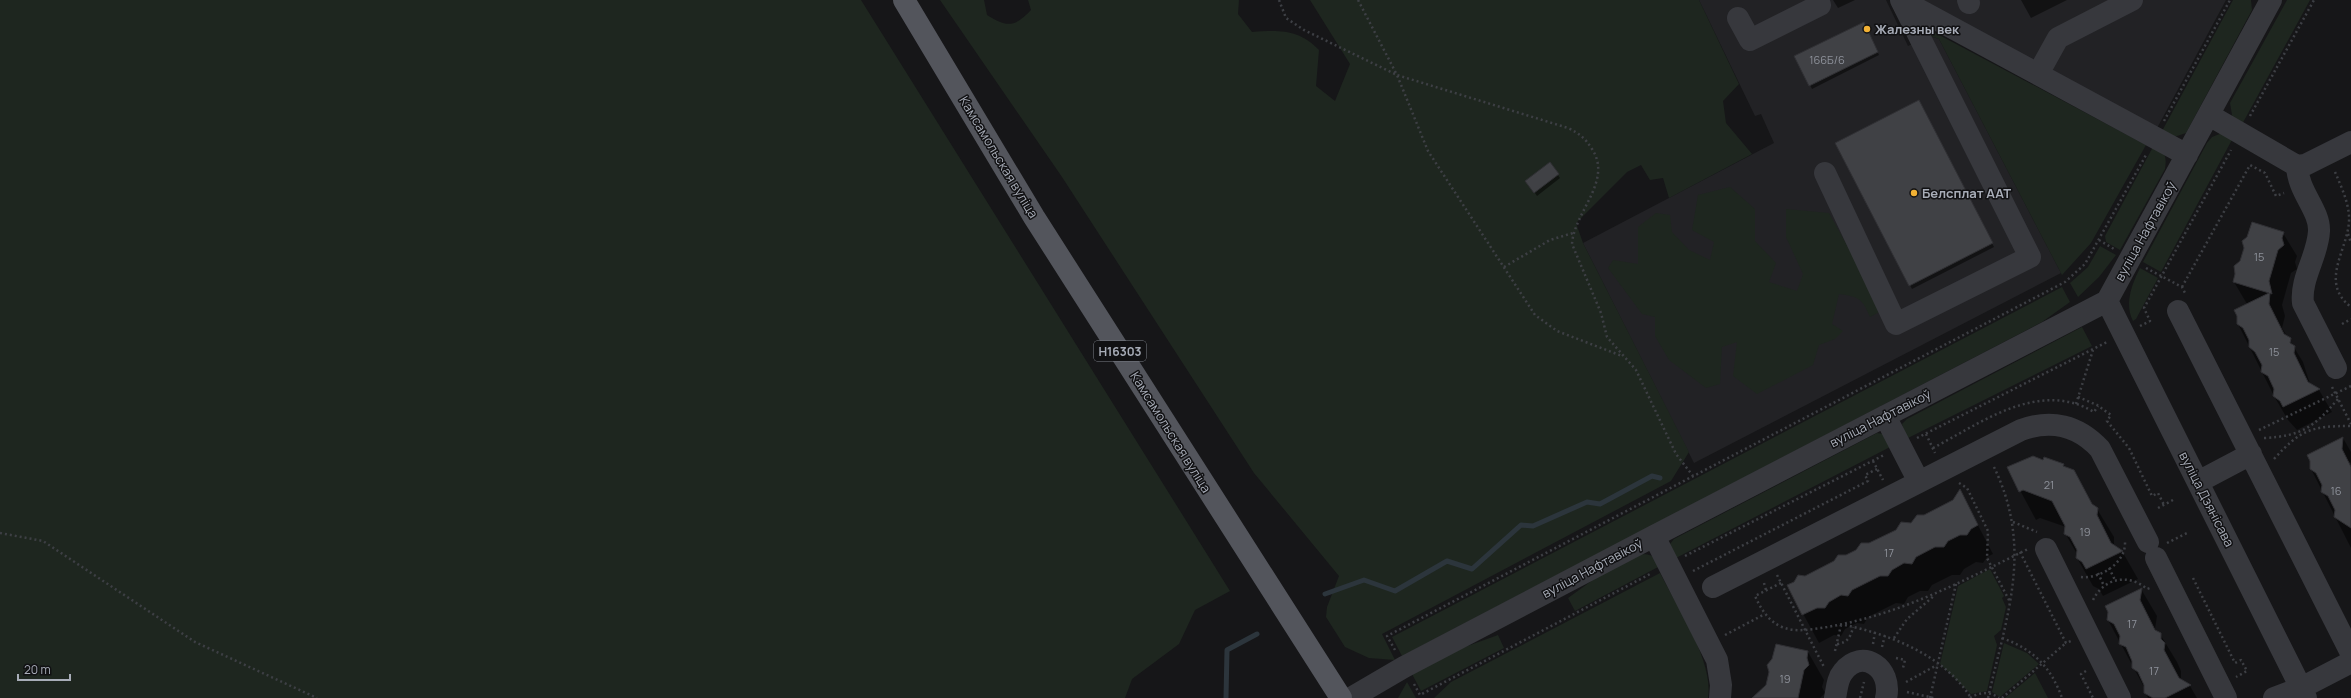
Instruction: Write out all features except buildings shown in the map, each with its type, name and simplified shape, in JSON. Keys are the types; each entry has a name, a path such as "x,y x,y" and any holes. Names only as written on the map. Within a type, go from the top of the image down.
{"main road":[{"name":"Камсамольская вуліца","path":"904,0 1034,217 1341,698"}],"street":[{"path":"1738,18 1750,40 1820,5 1817,0"},
{"path":"1901,0 2187,155"},
{"path":"1825,173 1896,324 2030,257 1901,0"},
{"path":"2038,74 2058,38 2132,0"},
{"name":"вуліца Нафтавікоў","path":"1350,698 1404,667 2107,301 2271,0"},
{"path":"2209,115 2297,166 2305,165 2351,142"},
{"path":"2297,166 2297,179 2319,222 2320,233 2302,292 2303,303 2336,368"},
{"name":"вуліца Дзянісава","path":"2107,301 2303,693"},
{"path":"2178,311 2251,444 2351,653"},
{"path":"1885,416 1919,482"},
{"path":"1713,587 2032,426 2051,424 2070,427 2092,440 2100,449 2144,546 2229,689"},
{"path":"2198,482 2251,444"},
{"path":"1654,536 1717,660 1721,685 1720,698"},
{"path":"2039,548 2120,698"},
{"path":"1834,698 1842,673 1853,663 1861,661 1869,662 1882,670 1892,692"},
{"path":"2274,698 2303,693 2351,662"}],"path":[{"path":"1279,0 1286,18 1304,30 1397,75 1568,128 1583,135 1598,158 1599,176 1573,233 1572,244 1601,312 1607,337 1622,356 1636,370 1676,454 1693,476"},
{"path":"1358,0 1397,75 1428,151 1535,314 1557,331 1622,356"},
{"path":"1386,636 2065,282 2085,264 2230,0"},
{"path":"1420,695 1669,564 2150,321 2144,308 2314,0"},
{"path":"2182,287 2250,165"},
{"path":"2335,172 2345,196 2349,216 2348,234 2335,272 2343,300 2351,307"},
{"path":"1504,267 1550,240 1573,233"},
{"path":"2348,234 2351,243"},
{"path":"2342,324 2351,319"},
{"path":"2076,404 2093,350"},
{"path":"2251,444 2351,386"},
{"path":"2078,397 2097,405 2110,415 2107,421 2129,448 2152,496 2158,493 2164,505"},
{"path":"2273,460 2286,446 2323,416 2338,399"},
{"path":"2251,444 2305,430 2328,426 2351,426"},
{"path":"1988,698 2016,574 2013,522 2007,499 1992,463"},
{"path":"1956,481 1967,488 1988,531 1988,558 2010,602"},
{"path":"2158,508 2173,500"},
{"path":"0,533 43,541 195,642 317,698"},
{"path":"2077,576 2089,577 2109,568 2121,558 2125,547 2124,540 2144,546"},
{"path":"1781,583 1755,596 1765,614 1783,627 1805,631 1843,624 1904,607 1939,593 2016,554 2039,548"},
{"path":"2109,568 2115,580"},
{"path":"1776,573 1827,673"},
{"path":"2098,573 2104,586"},
{"path":"1764,577 1766,590"},
{"path":"2193,578 2235,662 2241,660 2247,671 2235,677 2229,689"},
{"path":"2092,605 2096,593 2104,586 2115,580 2133,581 2147,589 2152,587"},
{"path":"1930,698 1956,584"},
{"path":"1894,638 1912,614 1939,593"},
{"path":"1722,636 1765,614"},
{"path":"1843,624 1894,638 1938,665 1957,682 1970,698 1982,693 1989,693 1999,698"},
{"path":"1837,644 1845,642 1849,638 1853,627"},
{"path":"1881,654 1885,635"},
{"path":"2002,638 2029,650 2043,663 2057,684 2062,698"},
{"path":"2002,698 2066,643"},
{"path":"1892,692 1938,665"},
{"path":"1860,698 1864,682"}],"shaded area":[{"path":"0,0 861,0 1230,591 1195,610 1179,644 1132,679 1125,698 0,698"},
{"path":"940,0 984,0 987,15 1005,24 1010,24 1020,20 1031,10 1028,0 1239,0 1238,14 1252,32 1288,32 1304,38 1319,50 1316,86 1335,101 1350,64 1310,0 1699,0 1739,84 1723,101 1726,123 1752,154 1669,198 1663,178 1650,180 1641,165 1627,172 1576,223 1583,243 1689,452 1671,481 1382,634 1395,660 1369,658 1345,647 1326,617 1327,607 1339,576 1254,473 1062,177"},
{"path":"1699,0 1886,0 1908,46 1930,36 1939,39 2061,273 1694,463 1583,243 1774,143 1761,114 1755,116"},
{"path":"1916,0 2226,0 2156,130"},
{"path":"2233,0 2251,0 2252,10 2186,133 2174,137 2161,133"},
{"path":"2287,0 2310,0 2240,128 2233,121 2230,103"},
{"path":"1926,28 2146,145 2091,243 2062,275 1939,39 1930,36"},
{"path":"2222,133 2234,136 2161,272 2143,262 2207,143 2212,137"},
{"path":"2154,145 2163,152 2166,161 2165,169 2120,250 2106,242 2105,236"},
{"path":"1730,187 1755,209 1755,241 1776,263 1769,282 1797,291 1803,274 1786,237 1786,209 1829,213 1883,310 1870,317 1862,302 1851,296 1839,294 1832,324 1843,331 1835,339 1819,345 1813,365 1757,394 1733,376 1737,342 1722,347 1720,384 1706,388 1669,360 1655,336 1655,317 1642,314 1608,268 1613,260 1638,264 1638,227 1656,213 1670,215 1672,232 1689,250 1710,260 1714,242 1692,230 1698,195"},
{"path":"2100,246 2116,255 2099,277 2078,297 2070,283 2088,267"},
{"path":"2140,268 2158,278 2136,319 2133,321 2130,314 2129,301 2134,281"},
{"path":"2062,287 2070,302 2042,322 1402,656 1392,637"},
{"path":"2082,327 2092,346 1906,439 1902,424 1907,419"},
{"path":"1877,433 1883,434 1892,446 1674,559 1670,544 1674,539"},
{"path":"1638,554 1646,554 1654,557 1660,566 1575,611 1568,598 1604,572"},
{"path":"1990,569 2004,596 2002,598 2006,607 2001,630 1994,636 1997,645 1987,691 1971,694 1940,664 1958,586"},
{"path":"1660,573 1693,634 1700,651 1708,683 1708,698 1434,698 1451,682"},
{"path":"1498,635 1504,648 1421,691 1411,672 1451,652"},
{"path":"2004,643 2027,653 2039,664 2000,697 1992,692"},
{"path":"2035,673 2048,698 2005,698"},
{"path":"1407,682 1416,698 1398,698"}],"waterway":[{"path":"1325,594 1364,580 1395,591 1447,561 1472,569 1521,525 1533,526 1587,502 1600,504 1652,476 1660,478"},
{"path":"1226,698 1227,650 1257,634"}],"place":[{"name":"Жалезны век","path":"1867,29"},
{"name":"Белсплат ААТ","path":"1914,193"}]}
